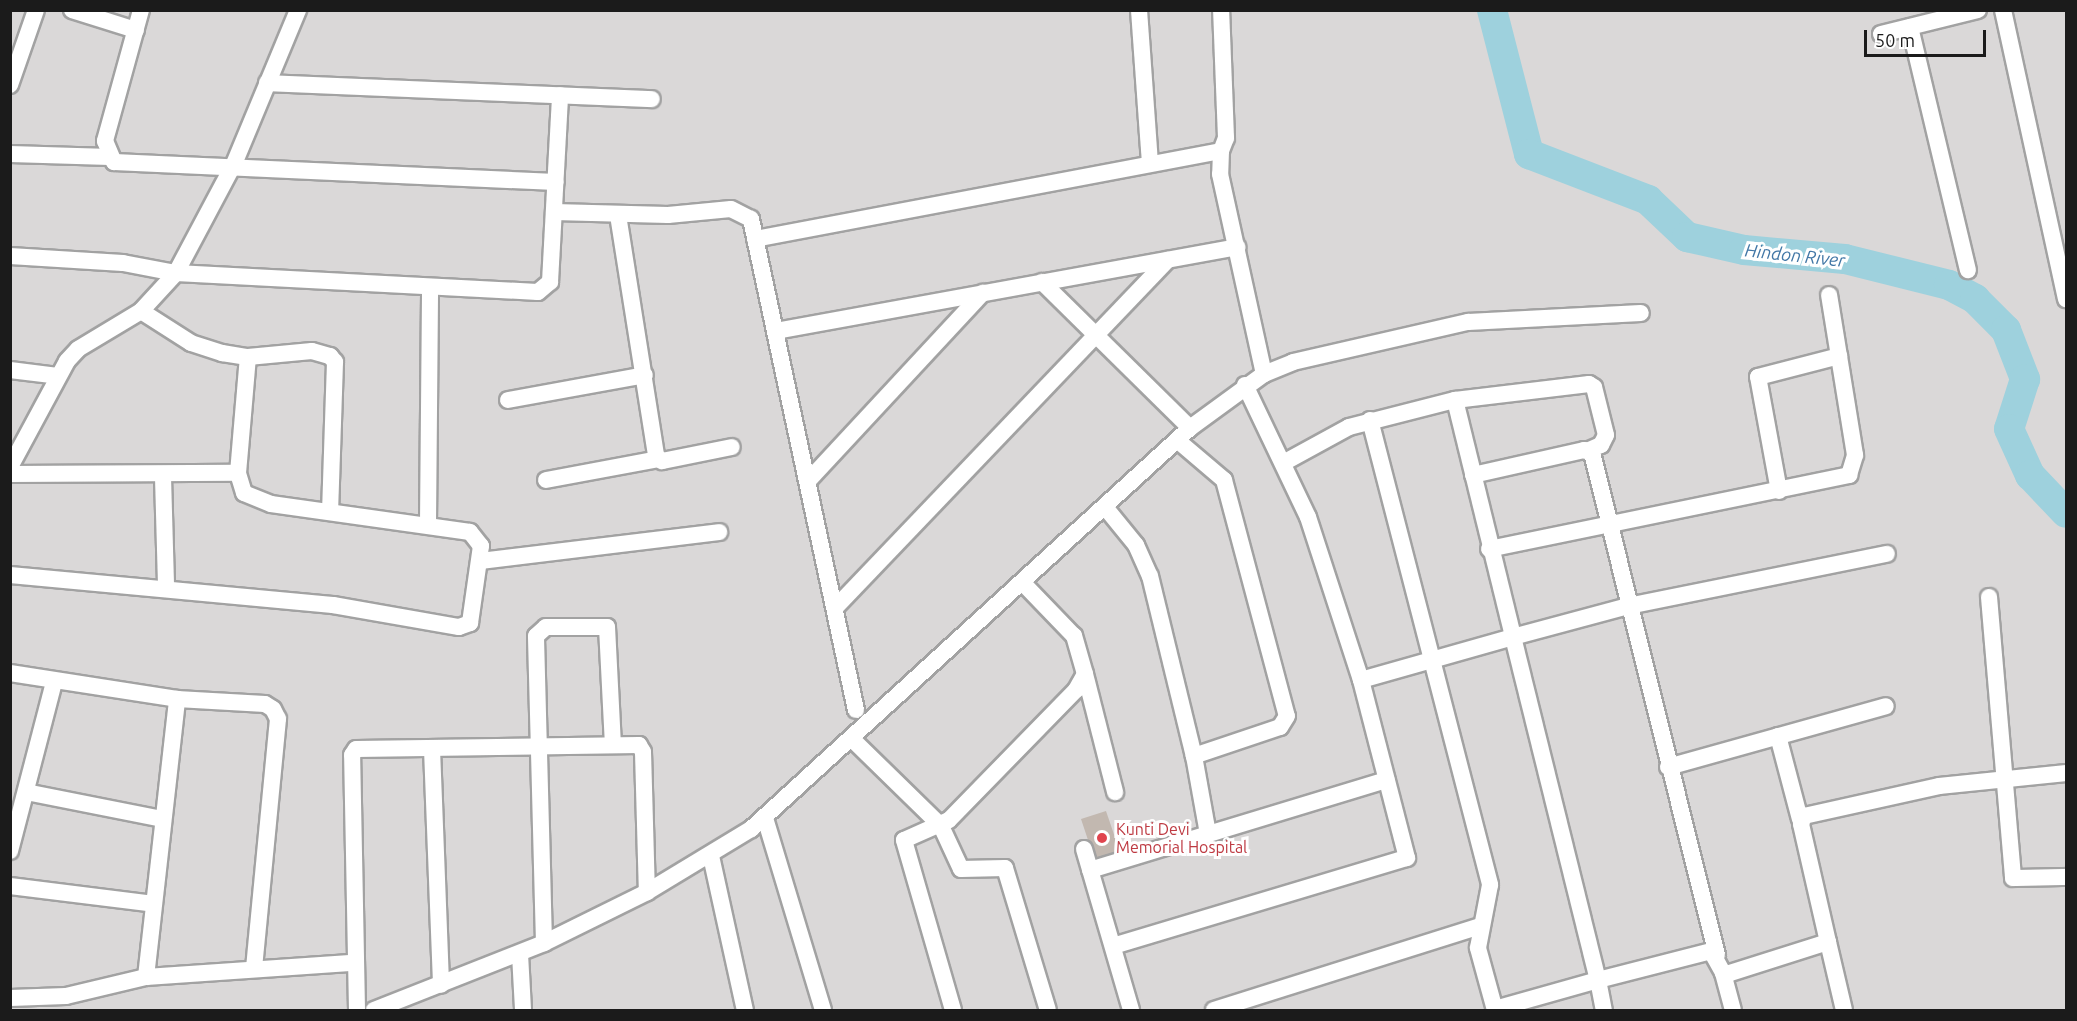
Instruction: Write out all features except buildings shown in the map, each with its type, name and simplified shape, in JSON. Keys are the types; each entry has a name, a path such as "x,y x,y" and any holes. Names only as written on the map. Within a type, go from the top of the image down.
{"street":[{"path":"10,85 36,10"},
{"path":"72,10 136,30"},
{"path":"110,157 105,141 141,10"},
{"path":"10,466 58,376 78,349 141,311 176,273 234,164 298,10"},
{"path":"1138,10 1150,162"},
{"path":"1221,10 1226,138 1221,151 1220,174 1264,374"},
{"path":"1881,34 1978,10"},
{"path":"2003,10 2067,300"},
{"path":"1910,27 1968,270"},
{"path":"267,83 652,99"},
{"path":"10,256 123,263 176,273 430,287 543,290 550,282 560,95"},
{"path":"755,239 1150,162 1221,151"},
{"path":"10,154 110,157 122,163 234,164 556,182"},
{"path":"554,212 618,215 742,211 751,219 836,607 856,710"},
{"path":"618,215 658,459"},
{"path":"776,331 1237,247"},
{"path":"836,607 1168,260"},
{"path":"1042,282 1190,428"},
{"path":"428,524 430,287"},
{"path":"808,481 983,293"},
{"path":"1489,549 1610,522 1843,479 1854,468 1829,295"},
{"path":"141,311 191,343 248,357 312,351 335,362 330,511"},
{"path":"374,1011 407,1004 441,985 544,943 647,892 711,856 765,818 853,740 1190,428 1264,374 1314,357 1468,322 1641,312"},
{"path":"1779,491 1758,377 1839,356"},
{"path":"10,575 166,586 333,605 459,627 474,617 480,561 477,536 462,528 330,511 251,498 244,493 238,474 248,357"},
{"path":"10,370 58,376"},
{"path":"508,400 645,375"},
{"path":"1285,462 1328,436 1370,420 1455,400 1589,384 1594,387 1606,435 1602,445 1589,450 1473,475"},
{"path":"1113,946 1400,863 1408,849 1361,680 1285,462 1245,386"},
{"path":"1455,400 1489,549 1513,637 1604,1011"},
{"path":"1370,420 1491,885 1478,948 1495,1010 1705,952 1717,955"},
{"path":"1177,441 1224,480 1287,716 1280,727 1194,756"},
{"path":"546,480 732,447"},
{"path":"1589,450 1610,522 1628,606 1668,767 1732,1011"},
{"path":"10,474 163,477 238,474"},
{"path":"163,477 166,586"},
{"path":"1105,507 1136,545 1150,576 1194,756 1208,834"},
{"path":"480,561 719,532"},
{"path":"1361,680 1433,658 1628,606 1887,554"},
{"path":"1023,583 1074,636 1115,792"},
{"path":"1989,597 2007,779 2013,878 2020,881 2067,877"},
{"path":"544,943 536,748 536,636 546,627 607,627 613,744"},
{"path":"10,673 54,682 177,699 265,704 278,719 254,969"},
{"path":"953,1011 904,843 913,833 941,826 1076,690 1085,674"},
{"path":"10,851 54,682"},
{"path":"146,977 177,699"},
{"path":"1668,767 1886,706"},
{"path":"1778,736 1800,819 1844,1011"},
{"path":"853,740 941,826 961,869 1005,868 1048,1011"},
{"path":"357,1011 354,963 352,755 362,746 432,749 639,745 643,752 647,892"},
{"path":"432,749 441,985"},
{"path":"1800,819 1939,786 2067,772"},
{"path":"1090,870 1387,780"},
{"path":"26,792 162,819"},
{"path":"765,818 823,1011"},
{"path":"1084,849 1131,1011"},
{"path":"711,856 745,1011"},
{"path":"10,886 154,904"},
{"path":"1214,1011 1481,926"},
{"path":"1723,973 1828,942"},
{"path":"520,954 523,1011"},
{"path":"10,998 66,996 146,977 354,963"}],"shaded area":[{"path":"11,11 2066,11 2066,1010 11,1010"}],"waterway":[{"name":"Hindon River","path":"1492,10 1529,154 1648,200 1687,237 1744,250 1845,259 1949,285 1975,299 2006,330 2025,379 2009,429 2030,475 2066,513"}],"place":[{"name":"Kunti Devi Memorial Hospital","path":"1102,838"}]}
